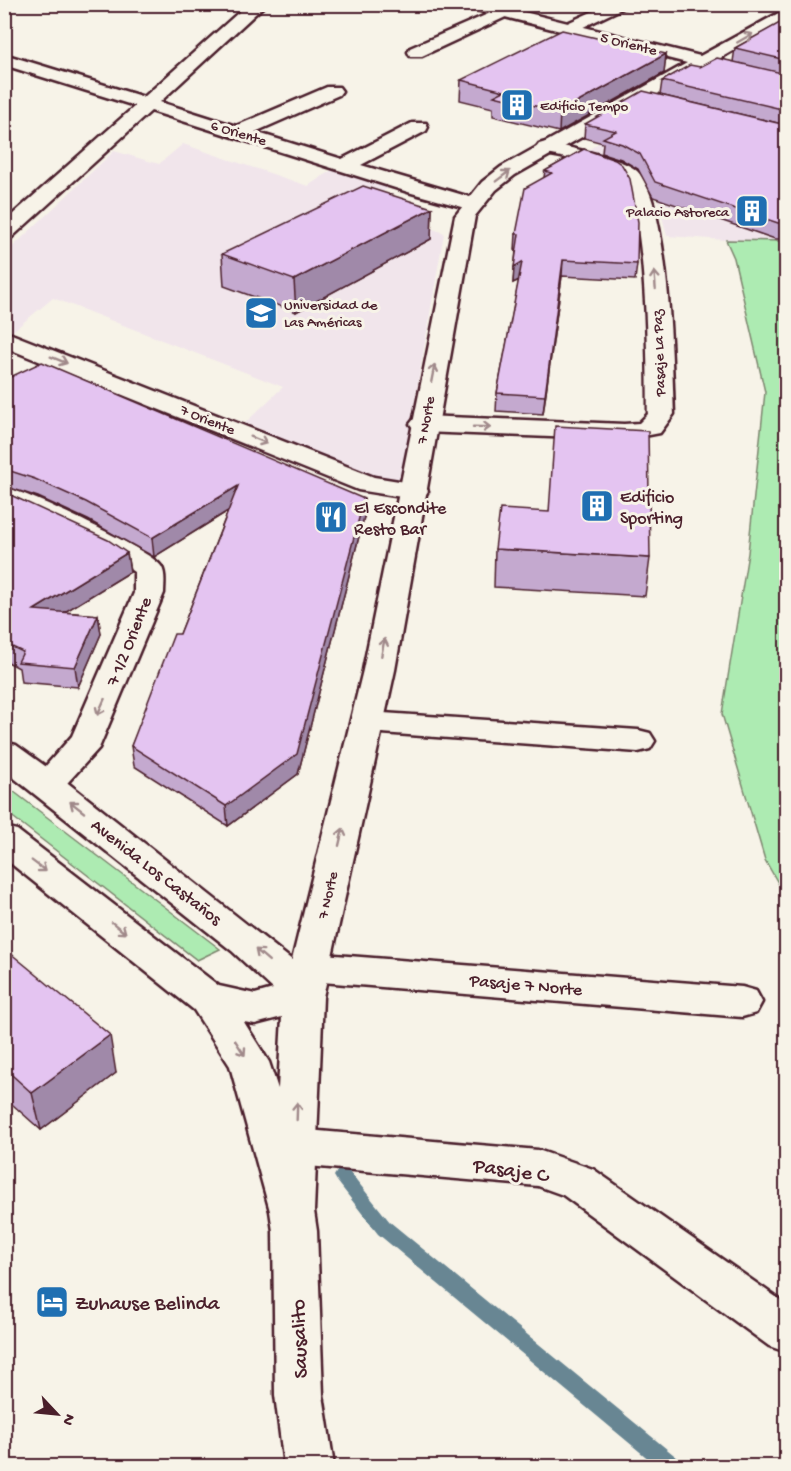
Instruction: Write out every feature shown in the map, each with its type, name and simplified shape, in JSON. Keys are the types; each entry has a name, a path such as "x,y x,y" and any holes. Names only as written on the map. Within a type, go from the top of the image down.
{"street":[{"path":"4,234 258,4"},
{"name":"5 Oriente","path":"471,4 786,82"},
{"path":"569,28 622,4"},
{"path":"416,52 504,12"},
{"name":"7 Norte","path":"306,982 368,722 414,491 423,424 465,216 489,186 508,171 546,148 651,100 704,62 778,25 786,14"},
{"name":"6 Oriente","path":"4,59 473,204"},
{"path":"238,132 333,91"},
{"path":"345,165 419,127"},
{"name":"Pasaje La Paz","path":"423,424 624,432 647,429 656,424 661,414 654,261 638,187 631,175 546,148"},
{"name":"7 Oriente","path":"4,338 368,484 414,491"},
{"name":"7 1/2 Oriente","path":"4,495 122,551 148,569 149,593 87,740 47,783"},
{"path":"368,722 638,741"},
{"name":"Avenida Los Castaños","path":"4,753 47,783 277,968 306,982"},
{"path":"4,840 208,999"},
{"name":"Pasaje 7 Norte","path":"208,999 255,1009 306,982 742,1002"},
{"name":"Sausalito","path":"306,982 292,1211 299,1395 309,1467"},
{"name":"Sausalito","path":"208,999 249,1062 292,1211"},
{"name":"Pasaje C","path":"296,1147 538,1168 578,1182 786,1331"}],"shaded area":[{"path":"619,128 786,164 786,241 667,236 655,188 645,166 587,151"},
{"name":"Universidad de Las Américas","path":"183,144 308,186 339,165 393,184 367,205 444,233 401,481 373,476 245,423 283,387 53,298 13,331 5,328 5,254 114,151 159,164"}],"green space":[{"path":"726,240 786,241 786,897 765,860 722,714 748,553 765,392 734,258"},
{"path":"5,785 220,949 197,960 5,811"}],"building":[{"path":"785,20 786,60 735,48"},
{"path":"562,30 666,54 560,112 494,96 504,91 461,80"},
{"path":"717,58 786,74 786,110 662,81 690,65 700,67"},
{"path":"643,91 786,125 786,223 778,223 655,182 640,154 622,144 603,138 616,131 585,124"},
{"path":"584,149 615,160 622,165 630,179 638,222 637,264 563,260 545,396 497,393 522,262 514,267 519,234 516,234 525,188 552,173 545,171"},
{"path":"363,186 432,208 294,280 222,254"},
{"path":"42,362 364,499 297,754 226,806 131,746 174,634 180,634 238,486 152,538 86,502 35,479 4,469 4,380"},
{"name":"Edificio Sporting","path":"555,426 648,431 650,558 495,549 500,509 549,512"},
{"path":"4,492 108,540 127,553 34,610 98,615 75,667 18,662 23,652 4,643"},
{"path":"4,948 110,1035 32,1093 4,1068"}],"waterway":[{"path":"343,1176 384,1228 672,1466"}],"place":[{"name":"Edificio Tempo","path":"517,105"},
{"name":"Palacio Astoreca","path":"752,211"},
{"name":"Universidad de Las Américas","path":"261,313"},
{"name":"Edificio Sporting","path":"597,506"},
{"name":"El Escondite Resto Bar","path":"331,517"},
{"name":"Zuhause Belinda","path":"52,1302"}]}
